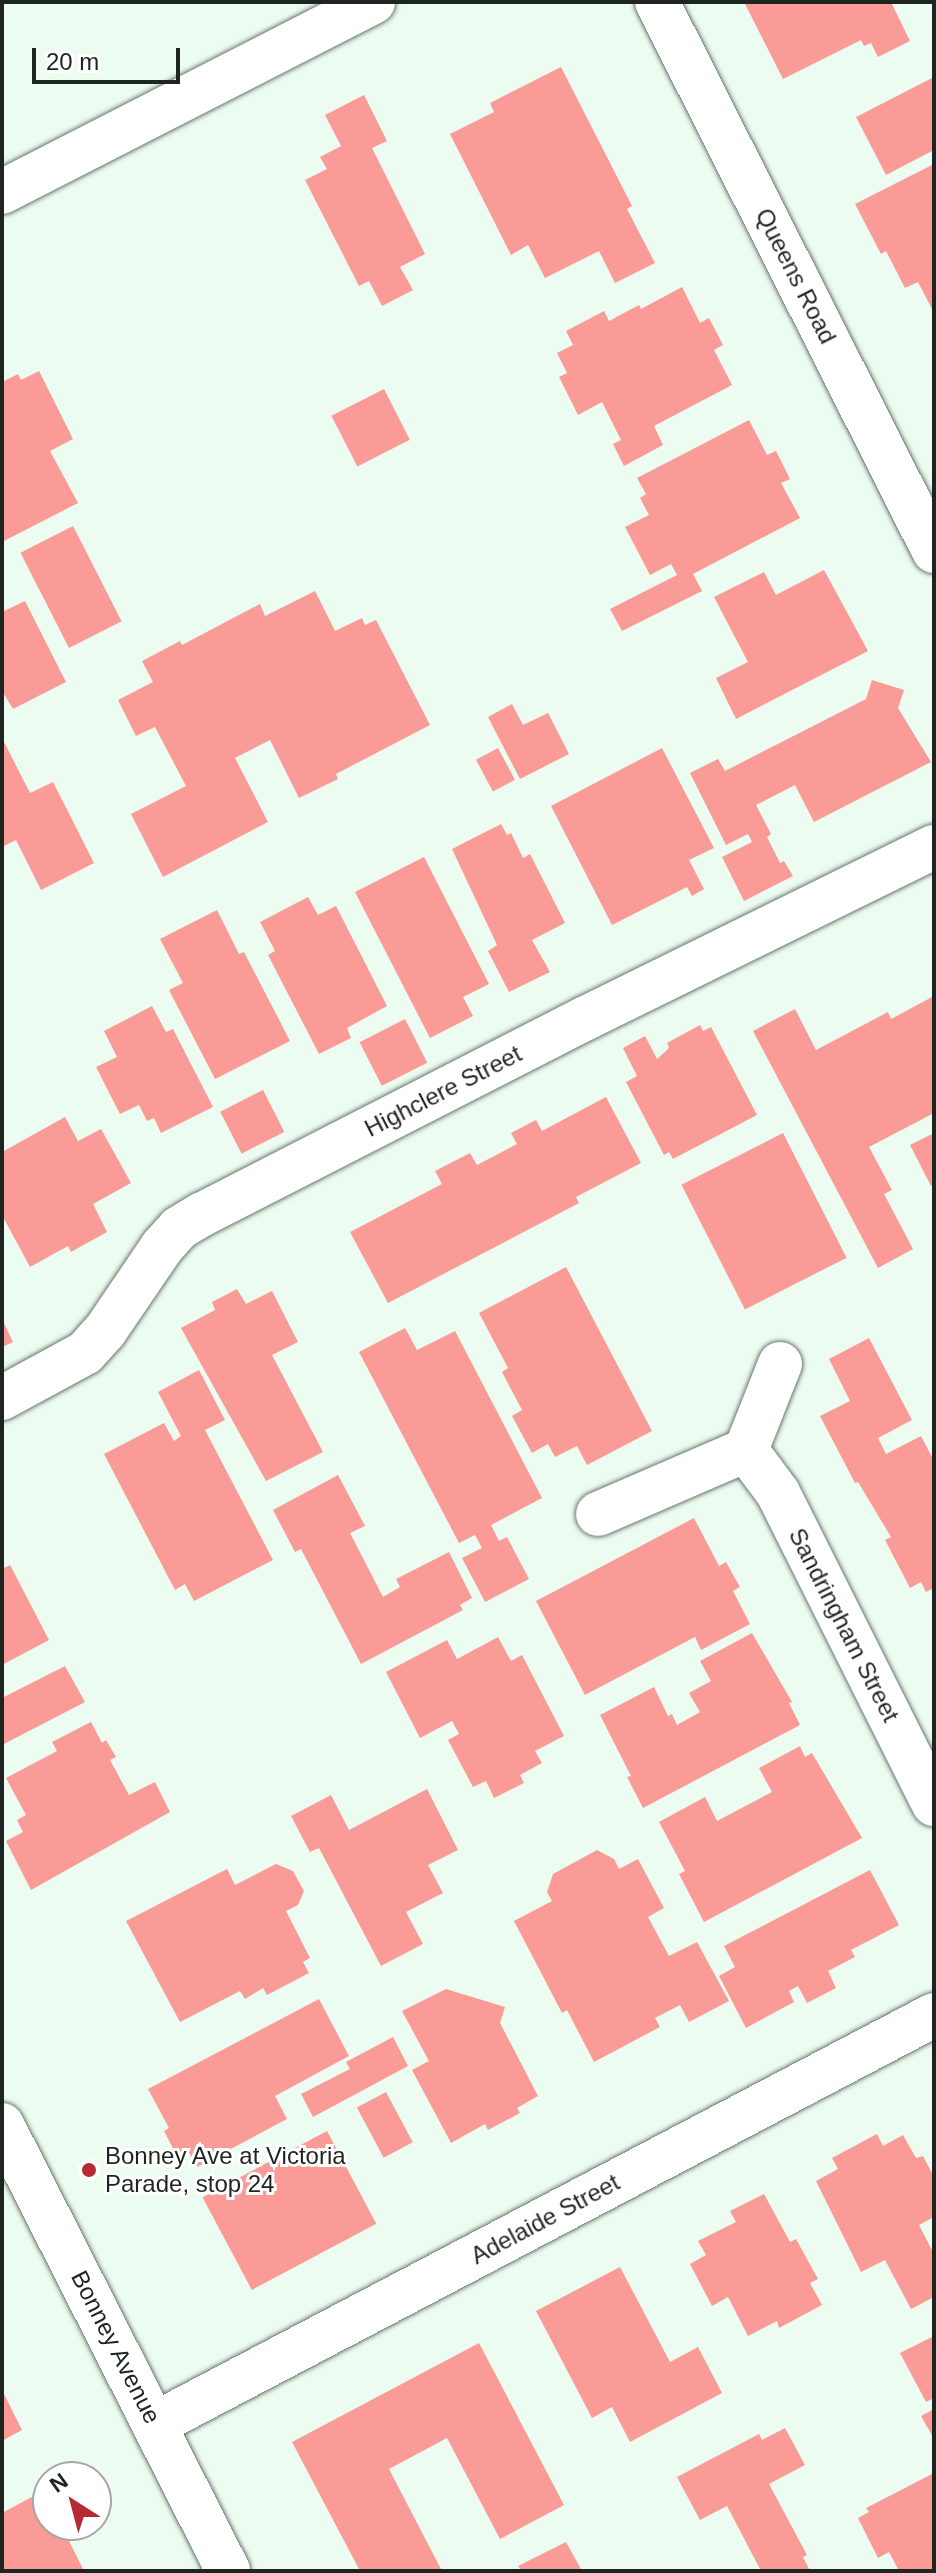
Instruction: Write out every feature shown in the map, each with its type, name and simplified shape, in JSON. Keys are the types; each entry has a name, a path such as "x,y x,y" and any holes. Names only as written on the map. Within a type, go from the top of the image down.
{"street":[{"path":"2,192 373,2"},
{"name":"Queens Road","path":"657,2 934,551"},
{"name":"Highclere Street","path":"2,1398 85,1353 105,1331 162,1247 179,1228 586,1018 934,847"},
{"path":"598,1514 746,1450 780,1364"},
{"name":"Sandringham Street","path":"746,1450 778,1493 934,1804"},
{"name":"Adelaide Street","path":"155,2424 934,2015"},
{"name":"Bonney Avenue","path":"2,2125 228,2571"}],"building":[{"path":"744,2 891,2 910,41 878,57 871,43 864,46 861,40 783,79"},
{"path":"561,67 632,206 627,209 655,263 615,283 599,251 545,278 528,245 511,255 450,134 494,112 490,103"},
{"path":"934,77 934,150 886,175 856,117"},
{"path":"364,95 387,141 372,148 425,254 400,267 413,290 382,306 369,281 359,286 305,180 327,169 320,157 341,146 325,115"},
{"path":"934,164 934,313 918,282 905,288 886,251 881,254 855,204"},
{"path":"682,287 700,323 709,318 723,345 714,350 732,385 654,426 663,445 624,466 613,444 621,440 602,402 578,415 559,377 567,373 557,353 573,345 566,331 604,311 609,321 639,305 641,309"},
{"path":"39,371 73,439 50,451 78,503 2,542 2,382 18,374 21,380"},
{"path":"384,389 410,440 357,467 331,416"},
{"path":"749,420 767,455 776,451 790,479 781,483 800,518 693,574 702,591 622,631 610,609 677,575 671,564 650,575 625,527 649,515 640,498 646,494 637,478"},
{"path":"73,526 122,621 69,648 20,553"},
{"path":"824,570 868,651 736,719 716,678 748,662 714,597 764,572 776,595"},
{"path":"315,591 335,631 362,618 365,625 376,620 430,725 336,774 338,779 299,798 270,740 235,758 268,822 163,877 131,814 186,786 155,727 136,736 118,700 153,682 142,661 180,641 182,645 260,604 265,616"},
{"path":"25,601 66,682 13,709 2,691 2,612"},
{"path":"872,680 904,690 898,708 931,762 814,822 795,785 756,805 771,834 767,837 780,863 784,861 793,876 744,901 722,857 752,842 748,834 726,845 690,773 718,759 725,771 866,699"},
{"path":"512,704 523,725 548,713 569,754 520,779 488,717"},
{"path":"2,738 30,793 53,782 94,863 41,890 16,840 2,847"},
{"path":"498,748 515,780 493,792 476,760"},
{"path":"662,748 714,848 689,860 704,889 692,896 687,887 612,925 551,806"},
{"path":"501,824 507,835 511,833 523,858 530,854 565,923 532,940 550,972 509,992 488,951 497,945 452,849"},
{"path":"424,857 489,984 463,997 473,1016 430,1038 355,892"},
{"path":"308,897 318,915 336,906 387,1006 347,1028 351,1038 319,1054 268,955 275,951 260,922"},
{"path":"217,910 239,954 244,952 290,1041 215,1079 169,990 183,983 160,939"},
{"path":"934,996 934,1113 869,1147 892,1190 884,1194 913,1249 878,1268 753,1031 795,1009 816,1050 888,1012 891,1019"},
{"path":"152,1006 166,1032 173,1029 213,1107 161,1133 154,1118 147,1121 139,1105 120,1114 96,1067 117,1057 104,1031"},
{"path":"405,1019 427,1063 382,1086 360,1042"},
{"path":"700,1025 703,1031 711,1027 757,1115 673,1159 669,1152 664,1155 626,1082 637,1076 623,1048 645,1036 657,1059 669,1048 667,1043"},
{"path":"263,1090 284,1132 242,1154 220,1112"},
{"path":"606,1097 641,1163 576,1197 579,1203 388,1303 350,1232 442,1184 435,1171 470,1153 477,1165 517,1144 511,1133 536,1120 542,1131"},
{"path":"65,1117 78,1141 101,1129 131,1183 93,1204 107,1232 71,1252 68,1246 30,1267 2,1215 2,1152"},
{"path":"783,1133 847,1258 745,1309 681,1185"},
{"path":"934,1133 934,1184 931,1186 910,1145"},
{"path":"566,1267 652,1431 587,1465 577,1446 555,1457 548,1444 532,1453 512,1416 522,1410 502,1372 508,1368 479,1313"},
{"path":"237,1289 246,1304 272,1291 298,1342 272,1355 323,1452 266,1481 181,1328 215,1310 212,1302"},
{"path":"2,1319 13,1342 2,1347"},
{"path":"405,1328 417,1350 455,1331 542,1498 491,1525 499,1541 507,1537 529,1579 485,1602 462,1558 482,1548 475,1535 459,1543 359,1352"},
{"path":"869,1338 912,1420 878,1438 886,1454 921,1436 934,1461 934,1588 926,1592 921,1582 910,1588 885,1540 891,1537 858,1482 855,1483 820,1416 850,1401 829,1359"},
{"path":"199,1370 225,1420 205,1430 273,1560 194,1601 185,1584 175,1590 104,1454 164,1423 174,1441 181,1436 158,1392"},
{"path":"338,1475 365,1526 350,1533 383,1597 400,1587 396,1579 449,1552 472,1598 460,1605 463,1610 361,1664 301,1549 295,1552 273,1510"},
{"path":"694,1518 719,1566 726,1562 740,1587 733,1591 750,1624 701,1650 695,1637 585,1695 536,1601"},
{"path":"10,1565 49,1640 2,1665 2,1569"},
{"path":"752,1633 792,1702 789,1703 800,1725 643,1808 627,1777 631,1776 600,1715 654,1687 668,1716 672,1714 677,1725 700,1712 689,1693 711,1681 700,1661"},
{"path":"498,1637 511,1661 522,1655 564,1736 535,1751 542,1763 520,1775 524,1783 494,1798 486,1781 473,1787 448,1740 459,1734 452,1721 420,1738 386,1672 447,1640 457,1659"},
{"path":"65,1666 85,1702 2,1745 2,1698"},
{"path":"91,1722 102,1743 106,1740 116,1757 110,1760 129,1795 155,1782 170,1812 31,1890 6,1841 23,1832 17,1820 26,1815 6,1778 57,1751 52,1742"},
{"path":"800,1746 805,1757 812,1753 862,1838 704,1922 679,1874 685,1871 659,1822 705,1797 717,1821 772,1792 759,1768"},
{"path":"427,1789 458,1850 428,1865 443,1893 406,1912 423,1944 381,1966 319,1848 310,1852 291,1816 331,1795 349,1830"},
{"path":"597,1850 614,1859 619,1869 638,1859 664,1908 648,1917 669,1956 697,1942 729,2001 689,2022 680,2005 655,2018 660,2027 594,2062 567,2010 562,2013 514,1921 552,1901 547,1892 553,1874"},
{"path":"276,1864 293,1871 304,1891 298,1905 286,1911 310,1958 303,1962 309,1973 267,1995 263,1988 245,1999 240,1991 180,2022 126,1921 227,1869 235,1885"},
{"path":"870,1870 899,1925 851,1950 855,1957 828,1971 836,1988 807,2003 798,1986 789,1991 794,2002 746,2028 719,1976 735,1967 724,1946"},
{"path":"446,1989 505,2007 500,2023 538,2096 517,2108 520,2113 488,2130 485,2124 451,2143 412,2070 429,2061 402,2011"},
{"path":"319,1999 349,2056 275,2096 287,2119 197,2167 188,2151 177,2156 164,2131 169,2128 148,2089"},
{"path":"393,2037 408,2066 313,2117 301,2094 350,2069 346,2062"},
{"path":"386,2092 413,2142 384,2158 357,2107"},
{"path":"327,2131 376,2224 252,2290 203,2197"},
{"path":"877,2134 883,2146 903,2135 916,2158 923,2156 934,2177 934,2217 919,2225 934,2254 934,2297 911,2309 885,2260 861,2272 816,2181 838,2169 832,2158"},
{"path":"764,2194 790,2242 796,2239 818,2279 810,2283 822,2305 779,2328 777,2321 748,2336 728,2297 712,2306 690,2264 706,2255 698,2241 736,2222 730,2211"},
{"path":"620,2267 670,2362 698,2347 722,2393 630,2442 612,2407 592,2418 536,2311"},
{"path":"934,2336 934,2398 926,2402 900,2353"},
{"path":"479,2343 564,2505 500,2539 447,2438 389,2469 442,2571 360,2571 292,2442"},
{"path":"2,2390 22,2430 2,2441"},
{"path":"934,2409 934,2439 921,2416"},
{"path":"785,2428 805,2465 769,2484 807,2555 803,2557 810,2571 761,2571 727,2506 700,2520 677,2477 759,2434 762,2440"},
{"path":"934,2473 934,2571 899,2571 889,2552 878,2558 858,2518 869,2512 866,2508"},
{"path":"32,2497 32,2541 69,2541 84,2571 2,2571 2,2513"},
{"path":"566,2542 582,2571 521,2571 518,2566"}],"place":[{"name":"Bonney Ave at Victoria Parade, stop 24","path":"89,2170"}]}
